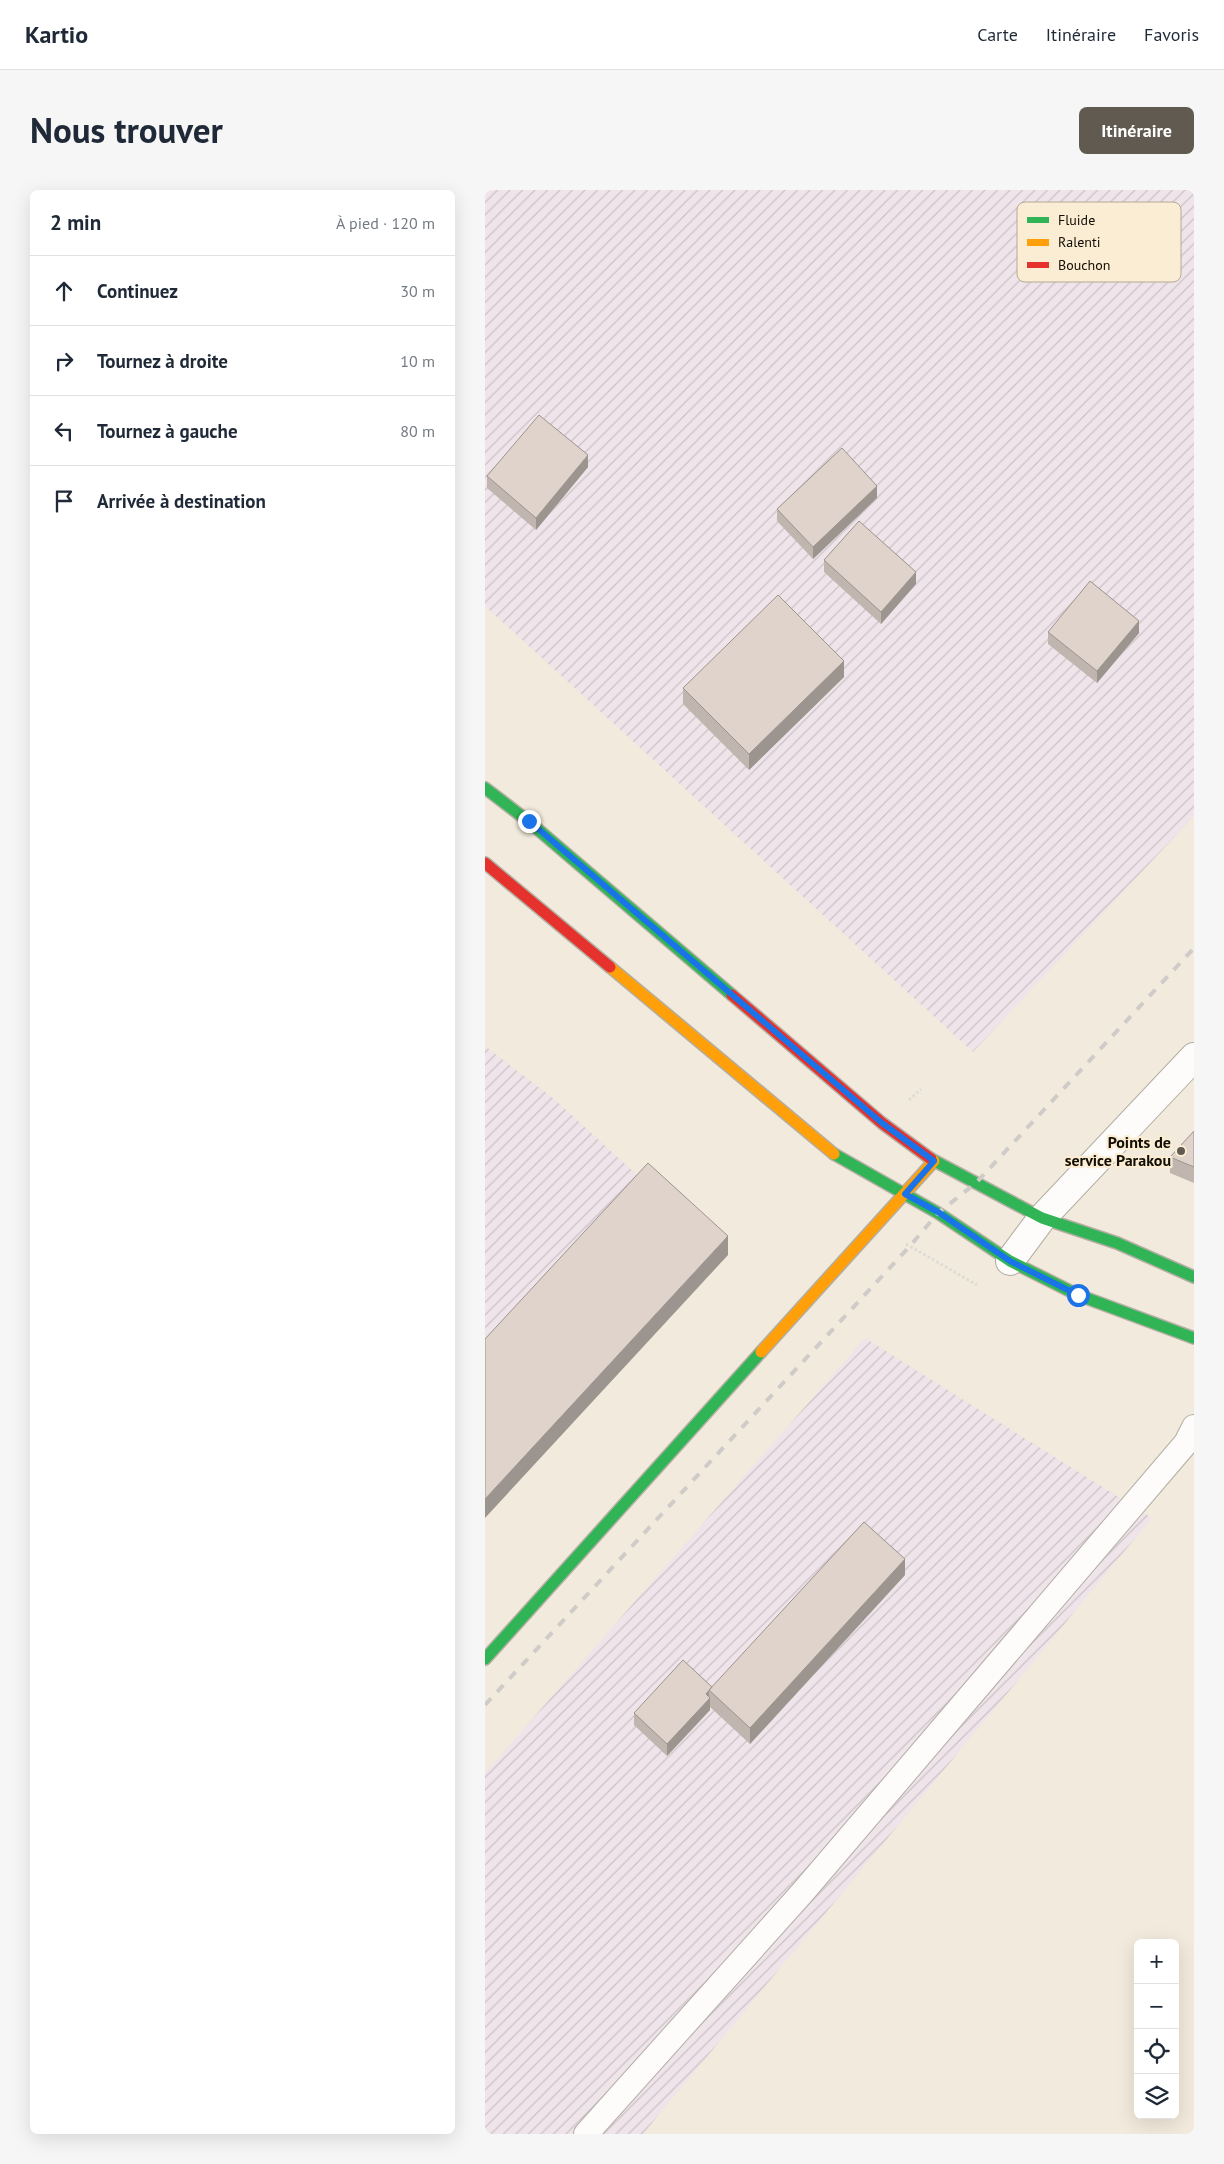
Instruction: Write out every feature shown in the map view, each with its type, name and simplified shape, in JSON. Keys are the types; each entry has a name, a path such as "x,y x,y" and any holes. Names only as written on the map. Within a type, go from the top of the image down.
{"main road":[{"path":"485,788 529,821 882,1123 934,1161 1042,1218 1117,1243 1194,1277"},
{"path":"485,863 839,1159 938,1212 1010,1261 1078,1295 1194,1338"},
{"path":"485,1659 934,1161"}],"street":[{"path":"1010,1261 1042,1218 1194,1057"}],"lane":[{"path":"586,2134 802,1893 1186,1443 1194,1427"}],"shaded area":[{"path":"485,190 1194,190 1194,816 973,1052 485,606"},
{"path":"485,1046 554,1099 684,1218 485,1449"},
{"path":"865,1338 1152,1518 643,2134 485,2134 485,1773"}],"building":[{"path":"539,415 588,455 536,518 487,476"},
{"path":"842,448 877,486 813,547 777,509"},
{"path":"859,521 916,572 881,612 824,560"},
{"path":"1090,581 1139,621 1097,671 1048,632"},
{"path":"778,595 844,661 749,754 683,688"},
{"path":"1194,1131 1194,1167 1170,1157"},
{"path":"648,1163 728,1236 485,1499 485,1339"},
{"path":"864,1522 905,1559 750,1728 709,1690"},
{"path":"683,1660 712,1687 706,1694 710,1698 667,1744 634,1713"}],"railway":[{"path":"485,1705 910,1246 938,1213 976,1183 1194,948"}],"traffic: fast":[{"path":"485,788 528,821 732,995"},
{"path":"834,1154 938,1213 1010,1261 1078,1295 1194,1338"},
{"path":"931,1159 1042,1218 1117,1243 1194,1277"},
{"path":"485,1659 761,1352"}],"traffic: slow":[{"path":"610,967 834,1154"},
{"path":"761,1352 934,1161"}],"traffic: jam":[{"path":"485,863 610,967"},
{"path":"732,995 882,1123 931,1159"}],"place":[{"name":"Points de service Parakou","path":"1181,1151"}],"route":[{"path":"529,821 882,1123 934,1161 905,1194 938,1212 1010,1261 1078,1295"}]}
